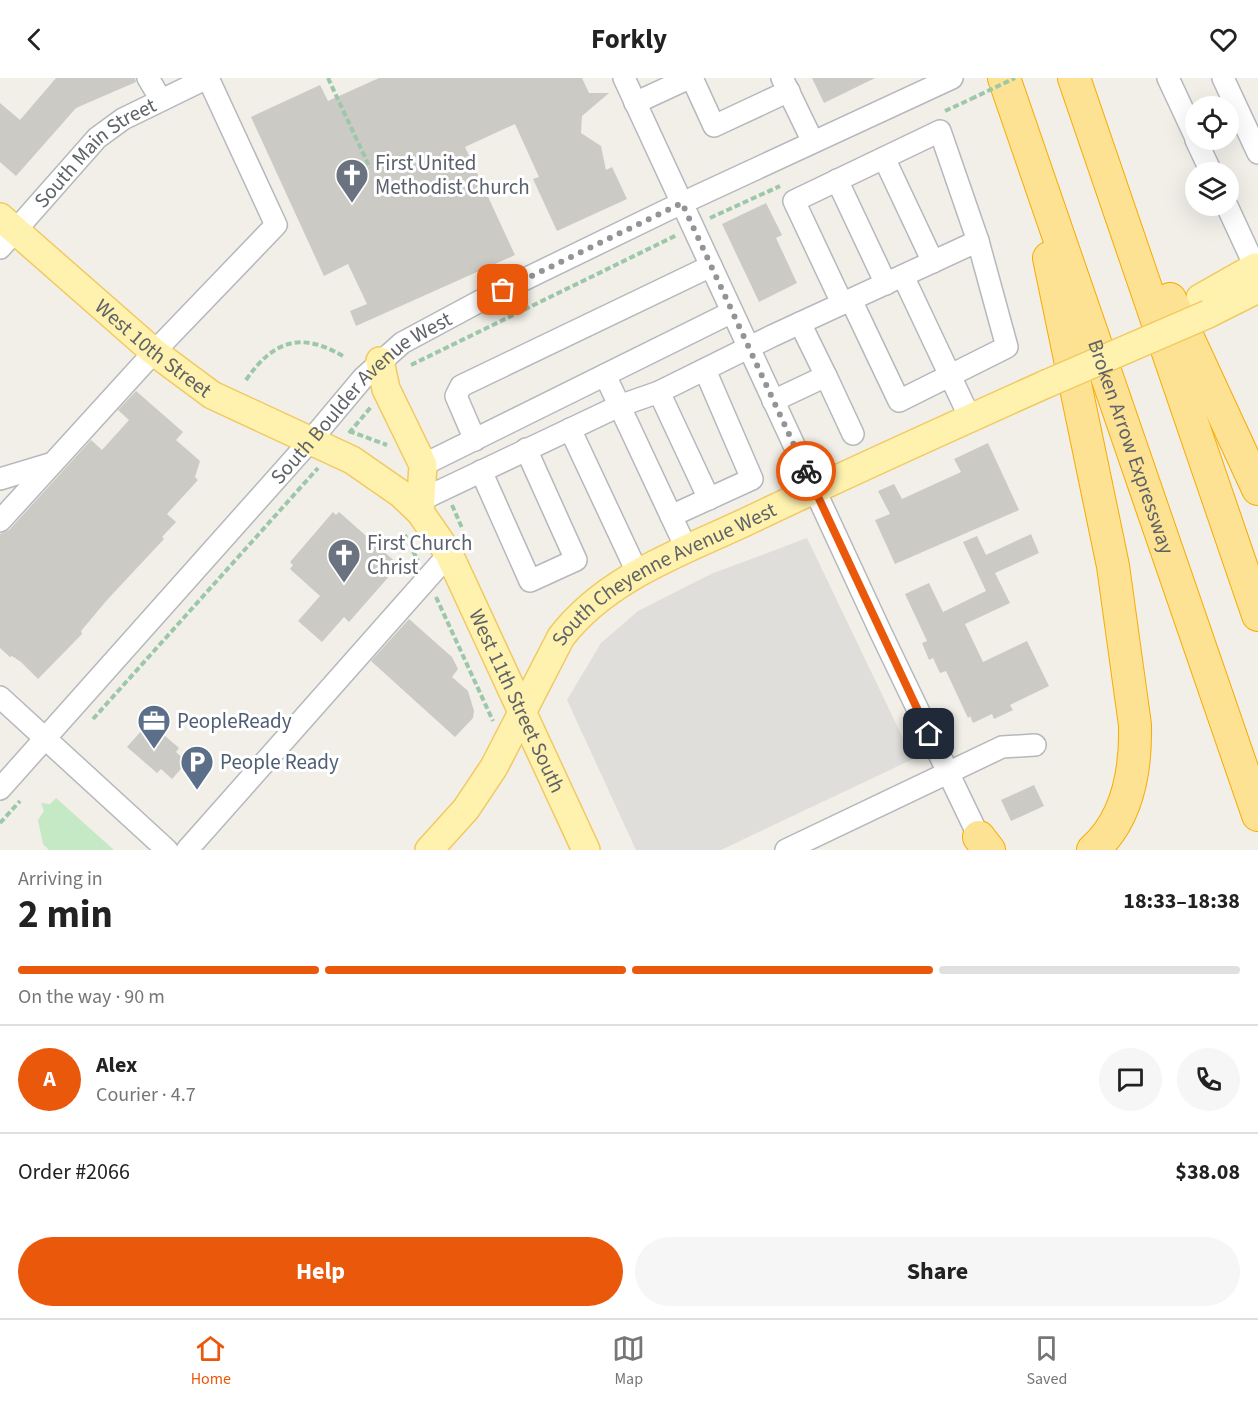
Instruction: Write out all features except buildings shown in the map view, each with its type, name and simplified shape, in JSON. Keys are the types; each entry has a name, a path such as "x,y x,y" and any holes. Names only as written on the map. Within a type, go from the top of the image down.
{"highway":[{"name":"Broken Arrow Expressway","path":"1004,78 1258,815"},
{"path":"1075,78 1198,362 1258,489"},
{"path":"1075,78 1258,615"},
{"path":"1023,134 1107,531 1135,725 1136,750 1128,797 1115,822 1093,850"}],"main road":[{"name":"West 10th Street","path":"5,232 154,352 212,395 322,446"},
{"name":"South Cheyenne Avenue West","path":"429,850 466,809 494,767 561,638 576,619 604,593 638,574 814,489 1046,384 1204,306 1257,277"},
{"path":"380,361 386,389 423,465 421,506"},
{"name":"West 11th Street South","path":"322,446 369,470 421,506 449,554 586,850"}],"street":[{"path":"148,78 161,100"},
{"path":"0,521 154,352 276,225 207,78"},
{"name":"South Main Street","path":"5,232 97,138 123,119 207,78"},
{"path":"624,78 814,489 984,846"},
{"path":"635,103 690,78 714,126 785,84 813,142"},
{"name":"South Boulder Avenue West","path":"0,789 322,446 339,404 380,361 402,343 482,300 682,203 951,78"},
{"path":"1168,78 1185,115"},
{"path":"1223,78 1258,153"},
{"path":"940,131 978,241 1007,348 899,402 794,201 884,158 940,131"},
{"path":"884,158 933,262"},
{"path":"837,180 950,376 970,418"},
{"path":"1231,216 1257,277"},
{"path":"421,506 481,471 526,449 619,406 659,392 800,323 978,241"},
{"path":"475,440 456,396 461,386 711,266"},
{"path":"423,465 732,312"},
{"path":"800,323 853,434"},
{"path":"671,516 752,479 705,370"},
{"path":"605,375 687,550"},
{"path":"773,401 826,375"},
{"path":"659,392 709,499"},
{"path":"570,429 638,574"},
{"path":"481,471 530,581 576,560 526,449"},
{"path":"0,479 53,463"},
{"path":"187,850 449,554"},
{"path":"0,697 167,850"},
{"path":"786,850 1002,747 1035,744"}],"path":[{"path":"328,78 370,168"},
{"path":"971,99 1016,78"},
{"name":"South Boulder Avenue West","path":"62,754 322,446 409,366 693,227"},
{"path":"246,380 263,357 291,343 317,343 343,356"}],"shaded area":[{"path":"807,538 913,759 721,850 636,850 567,700 601,643 638,611 711,574"}],"green space":[{"path":"56,798 114,850 49,850 43,844 38,820 44,811 41,803 50,804"}],"way so far":[{"path":"503,290 682,203 806,471"}],"place":[{"name":"First United Methodist Church","path":"352,204"},
{"name":"First Church Christ","path":"344,584"},
{"name":"PeopleReady","path":"154,750"},
{"name":"People Ready","path":"197,791"}],"route":[{"path":"806,471 929,734"}]}
